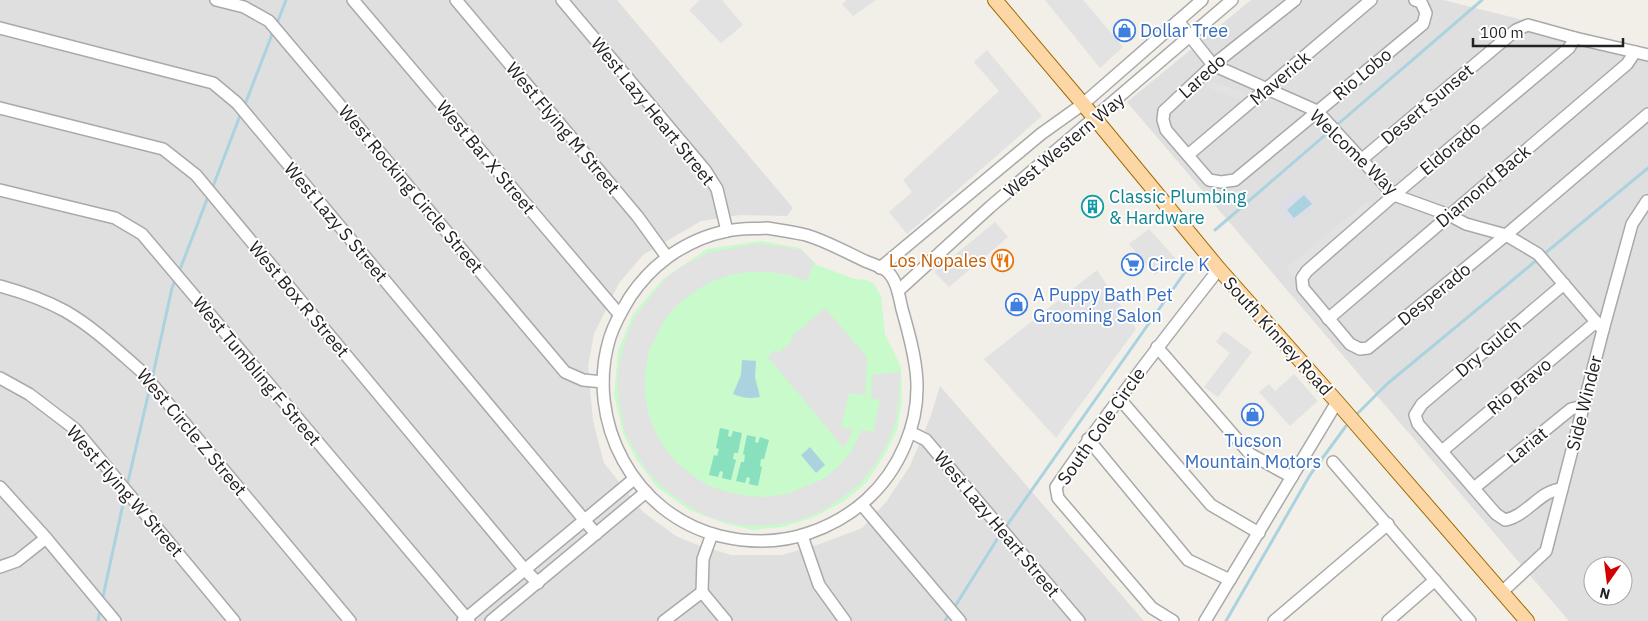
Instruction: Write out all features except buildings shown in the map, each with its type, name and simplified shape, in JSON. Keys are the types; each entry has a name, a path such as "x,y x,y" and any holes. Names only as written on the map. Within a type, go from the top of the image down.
{"main road":[{"name":"South Kinney Road","path":"995,0 1219,269 1527,621"}],"street":[{"name":"West Rocking Circle Street","path":"216,0 244,7 269,20 565,372 583,380 603,382"},
{"name":"West Bar X Street","path":"353,0 619,314"},
{"name":"West Flying M Street","path":"456,0 638,217 667,258"},
{"name":"West Lazy Heart Street","path":"562,0 705,170 716,189 727,231"},
{"name":"West Western Way","path":"880,268 1041,134 1083,104 1202,0"},
{"name":"West Western Way","path":"898,291 990,207 1232,0"},
{"name":"Laredo","path":"1188,155 1166,130 1162,120 1164,111 1213,65 1295,0"},
{"name":"Maverick","path":"1188,155 1371,0"},
{"name":"Rio Lobo","path":"1188,155 1209,180 1221,182 1235,180 1423,24 1426,13 1421,2 1415,0"},
{"name":"Welcome Way","path":"1178,21 1213,65 1317,111 1394,195 1449,215 1466,224 1506,235 1538,254 1599,326"},
{"name":"Desert Sunset","path":"1361,160 1516,30 1528,25 1575,38"},
{"name":"West Lazy S Street","path":"0,28 213,83 231,98 249,117 596,534"},
{"path":"1575,38 1648,55"},
{"name":"Eldorado","path":"1328,319 1303,288 1302,278 1307,271 1569,48 1575,38"},
{"name":"Diamond Back","path":"1328,319 1627,64 1635,52"},
{"name":"West Box R Street","path":"0,108 163,148 196,175 525,570 538,583"},
{"name":"Desperado","path":"1328,319 1350,344 1360,350 1368,348 1506,235 1648,114"},
{"name":"West Tumbling F Street","path":"0,190 115,218 142,234 467,620"},
{"name":"Side Winder","path":"1502,592 1546,551 1583,406 1599,326 1632,224 1647,201"},
{"path":"767,228 808,235 887,271 898,291 916,361 918,385 916,409 910,432 899,459 882,484 862,505 843,518 802,536 757,541 734,539 712,534 693,526 676,517 646,492 634,479 612,437 604,405 603,382 606,351 619,314 640,283 667,258 696,241 727,231 767,228"},
{"name":"South Cole Circle","path":"1173,621 1152,608 1058,498 1056,487 1088,438 1219,269"},
{"name":"Dry Gulch","path":"1442,451 1418,424 1415,415 1422,404 1564,284"},
{"name":"West Circle Z Street","path":"0,286 28,294 65,311 108,341 142,370 350,621"},
{"name":"Rio Bravo","path":"1442,451 1599,326"},
{"path":"1157,347 1250,454 1292,477"},
{"name":"West Flying W Street","path":"0,378 29,394 75,429 234,621"},
{"path":"1119,398 1211,505 1259,533"},
{"path":"1205,621 1337,402"},
{"name":"Lariat","path":"1474,488 1571,409 1583,406"},
{"name":"West Lazy Heart Street","path":"910,432 926,440 1079,621"},
{"path":"1088,438 1188,560 1230,580"},
{"path":"1442,451 1496,514 1505,520 1515,518 1553,490 1562,489"},
{"path":"1333,462 1470,621"},
{"path":"467,620 634,479"},
{"path":"0,487 46,538 115,621"},
{"path":"491,621 646,492"},
{"path":"862,505 960,621"},
{"path":"1274,621 1388,524"},
{"path":"712,534 704,559 702,592 726,621"},
{"path":"802,536 819,584 845,621"},
{"path":"0,568 17,561 46,538"},
{"path":"1388,621 1435,580"},
{"path":"664,621 702,592"}],"shaded area":[{"path":"0,0 617,0 793,208 787,216 740,215 701,221 643,255 619,283 594,334 588,366 593,421 604,463 643,512 676,536 731,555 782,555 820,544 862,528 886,502 910,466 930,418 940,386 1144,621 0,621"},
{"path":"700,0 722,0 743,25 721,43 689,10"},
{"path":"847,0 876,0 853,16 842,4"},
{"path":"1045,0 1083,0 1123,47 1100,68"},
{"path":"1251,0 1443,0 1648,51 1648,621 1569,621 1127,102"},
{"path":"987,50 1042,116 907,234 889,212 912,192 903,180 999,91 974,62"},
{"path":"1210,81 1248,94 1244,101 1206,87"},
{"path":"1298,187 1301,190 1300,194 1305,191 1316,204 1292,226 1275,206"},
{"path":"1366,202 1379,214 1299,283 1286,268"},
{"path":"995,222 1008,237 949,287 934,272"},
{"path":"1149,229 1176,259 1155,275 1129,244"},
{"path":"754,244 801,250 814,262 807,281 789,275 749,272 733,274 712,281 680,302 665,318 648,353 645,392 648,413 664,447 677,463 709,486 727,492 766,497 787,494 823,479 837,468 851,452 862,430 873,432 880,400 871,398 872,375 900,372 896,420 889,440 876,463 860,484 822,511 799,520 775,525 750,526 706,516 665,489 646,470 625,432 617,383 620,359 627,334 636,315 666,278 681,267 707,253"},
{"path":"1097,270 1136,329 1056,438 984,359"},
{"path":"825,308 867,357 865,395 849,393 841,427 853,430 844,448 768,357 775,350 779,353 793,340 791,337"},
{"path":"1224,331 1252,352 1218,397 1204,387 1230,353 1216,342"},
{"path":"1294,374 1318,401 1290,426 1259,392 1269,384 1275,391"}],"green space":[{"path":"760,241 800,248 817,265 855,279 867,280 874,284 881,296 885,334 901,367 902,401 897,430 884,456 866,483 843,502 814,517 783,527 753,530 727,524 689,510 657,487 636,459 623,433 614,395 618,351 633,314 663,279 707,249"},
{"path":"720,428 729,430 728,436 731,437 733,431 742,433 738,453 734,453 733,459 736,460 731,480 722,478 723,472 720,471 718,477 709,475 714,455 717,456 719,449 716,448"},
{"path":"747,435 756,437 755,442 758,443 760,437 769,440 764,459 761,459 760,466 762,467 758,486 749,484 750,478 747,477 745,483 736,481 741,462 744,462 745,455 743,454"}],"water":[{"path":"1304,195 1312,204 1294,218 1287,210"},
{"path":"742,360 756,361 755,377 760,397 746,398 733,394 741,375"},
{"path":"810,447 825,465 816,473 801,455"}],"waterway":[{"path":"276,26 286,0"},
{"path":"1215,230 1482,0"},
{"path":"244,107 273,32"},
{"path":"212,189 241,113"},
{"path":"1543,255 1648,168"},
{"path":"179,272 209,194"},
{"path":"1358,413 1387,384 1538,259"},
{"path":"1005,528 1190,265"},
{"path":"152,379 172,288 176,278"},
{"path":"127,486 150,387"},
{"path":"1226,621 1310,475 1346,426"},
{"path":"102,601 125,495"},
{"path":"954,608 1001,533"},
{"path":"98,621 100,609"},
{"path":"945,621 950,613"}],"place":[{"name":"Dollar Tree","path":"1124,30"},
{"name":"Classic Plumbing & Hardware","path":"1093,206"},
{"name":"Los Nopales","path":"1003,260"},
{"name":"Circle K","path":"1132,264"},
{"name":"A Puppy Bath Pet Grooming Salon","path":"1017,304"},
{"name":"Tucson Mountain Motors","path":"1253,415"}]}
